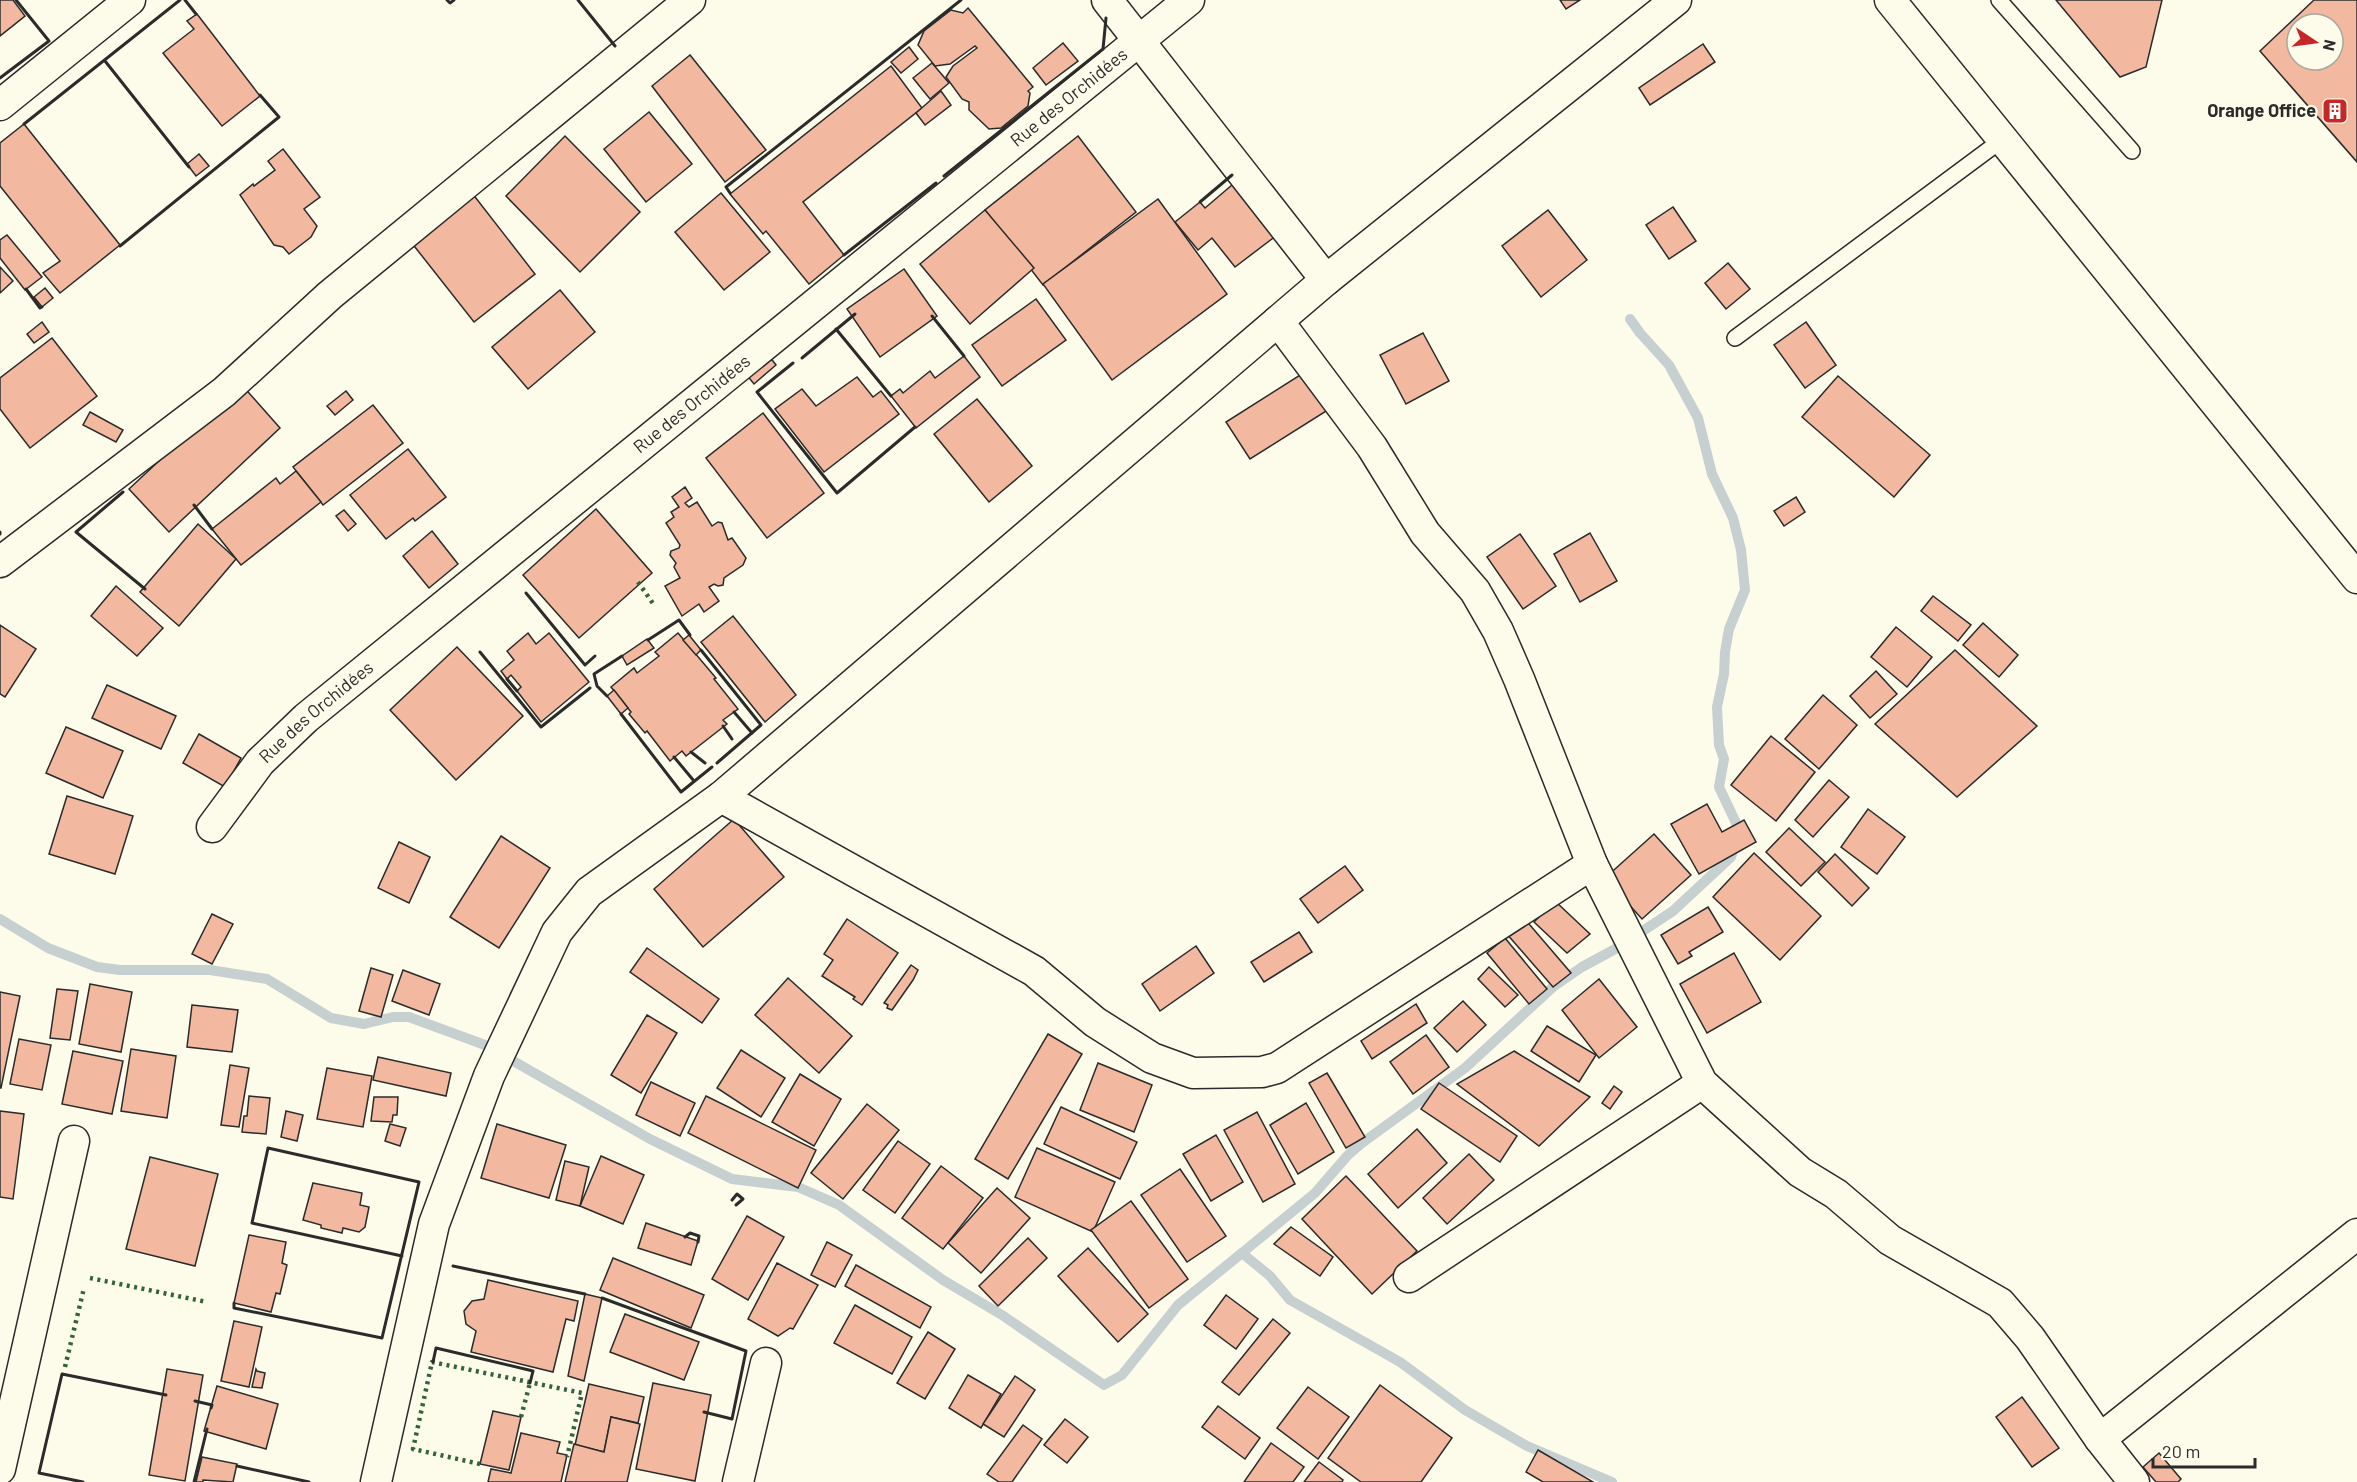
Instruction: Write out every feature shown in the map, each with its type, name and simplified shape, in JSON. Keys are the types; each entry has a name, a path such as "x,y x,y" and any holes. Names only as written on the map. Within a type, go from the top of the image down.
{"street":[{"path":"0,105 130,0"},
{"path":"0,562 224,392 330,295 690,0"},
{"path":"1107,0 1140,39 1326,280"},
{"name":"Rue des Orchidées","path":"212,827 260,762 306,718 1190,0"},
{"path":"376,1482 434,1224 489,1076 557,932 589,892 721,798 1326,280 1676,0"},
{"path":"1890,0 2357,578"},
{"path":"1278,321 1372,447 1425,533 1475,591 1498,631 1592,864 1702,1083 1800,1172 1836,1194 1890,1240 2000,1303 2030,1338 2100,1439 2134,1482"},
{"path":"721,798 1034,971 1095,1022 1152,1058 1192,1073 1262,1072 1276,1068 1592,864"},
{"path":"1409,1277 1702,1083"},
{"path":"0,1469 74,1141"},
{"path":"2100,1439 2357,1234"},
{"path":"738,1482 766,1363"}],"lane":[{"path":"1999,0 2132,152"},
{"path":"1735,338 2003,139"}],"building":[{"path":"0,0 13,0 25,16 0,36"},
{"path":"1560,0 1580,0 1566,9"},
{"path":"2056,0 2162,0 2146,67 2120,77"},
{"name":"Orange Office","path":"2314,0 2357,0 2357,162 2260,51 2285,27 2285,72 2345,72 2345,12 2301,12"},
{"path":"968,8 1033,87 1028,91 1030,93 1028,106 1001,128 989,129 969,110 969,102 962,99 946,77 953,66 977,48 975,46 950,64 935,66 918,45 924,31 951,10 963,13"},
{"path":"197,14 260,96 222,126 163,53 194,29 187,21"},
{"path":"1063,43 1078,61 1046,85 1033,68"},
{"path":"1703,44 1715,62 1650,105 1639,88"},
{"path":"909,47 918,59 901,73 891,62"},
{"path":"690,55 766,150 725,182 652,86"},
{"path":"932,63 949,83 930,99 913,78"},
{"path":"891,66 922,108 803,202 844,255 809,284 766,231 763,234 730,194"},
{"path":"941,91 951,105 925,125 916,113"},
{"path":"649,112 692,164 646,202 604,149"},
{"path":"24,124 120,245 60,293 43,273 60,261 0,186 0,143"},
{"path":"565,136 640,212 580,272 506,196"},
{"path":"1078,136 1136,212 1043,285 985,210"},
{"path":"283,149 320,197 304,209 317,226 311,237 289,254 283,247 274,245 240,195 275,170 268,161"},
{"path":"199,154 209,166 196,176 187,164"},
{"path":"1239,179 1281,232 1235,267 1212,238 1198,250 1175,222 1200,202 1205,208"},
{"path":"472,193 535,274 474,322 411,242"},
{"path":"721,193 770,252 724,290 675,232"},
{"path":"1158,199 1227,294 1112,380 1043,284"},
{"path":"1673,207 1696,241 1669,259 1646,225"},
{"path":"985,210 1034,268 970,324 920,264"},
{"path":"1548,210 1587,260 1541,297 1502,246"},
{"path":"7,235 42,277 25,290 0,258 0,240"},
{"path":"1728,263 1750,289 1726,309 1705,283"},
{"path":"0,267 13,281 0,293"},
{"path":"904,269 937,316 880,357 847,309"},
{"path":"45,288 53,298 42,307 34,297"},
{"path":"560,290 595,332 528,389 492,347"},
{"path":"1036,299 1066,340 1002,386 972,345"},
{"path":"42,322 49,332 34,343 27,334"},
{"path":"1806,322 1836,365 1805,388 1774,345"},
{"path":"1423,333 1449,381 1406,404 1380,355"},
{"path":"52,338 97,396 30,448 0,409 0,378"},
{"path":"769,356 776,365 754,384 746,374"},
{"path":"964,356 980,377 916,428 891,396 900,389 903,393 930,371 935,378"},
{"path":"1308,370 1331,408 1250,459 1226,422"},
{"path":"1838,376 1930,455 1894,497 1802,417"},
{"path":"857,377 873,397 881,391 899,414 824,472 775,409 802,389 816,406"},
{"path":"241,384 280,428 169,532 129,489"},
{"path":"346,391 353,400 335,415 327,406"},
{"path":"977,399 1032,466 989,502 934,434"},
{"path":"373,405 403,443 323,505 293,467"},
{"path":"90,412 123,430 116,442 83,425"},
{"path":"763,413 824,493 767,538 706,458"},
{"path":"408,449 446,497 415,521 413,518 386,539 350,495"},
{"path":"296,471 321,502 241,565 212,529 276,478 280,484"},
{"path":"685,487 692,498 685,503 689,507 697,502 712,526 718,522 722,523 728,540 732,538 746,558 743,565 724,578 723,585 714,584 709,587 719,601 704,612 699,604 682,616 665,586 680,578 674,567 676,563 670,555 671,551 679,548 680,545 666,523 674,517 671,512 679,507 672,497"},
{"path":"1796,497 1805,512 1784,526 1774,511"},
{"path":"596,509 652,573 579,638 523,575"},
{"path":"344,510 356,524 348,531 336,516"},
{"path":"198,524 236,559 179,626 140,592"},
{"path":"432,531 458,564 429,588 403,556"},
{"path":"1590,533 1617,581 1580,602 1554,554"},
{"path":"1520,534 1556,586 1523,609 1487,557"},
{"path":"116,586 163,628 137,656 91,616"},
{"path":"1933,596 1971,625 1958,641 1921,611"},
{"path":"733,616 796,695 765,722 701,642"},
{"path":"1983,623 2018,655 1999,677 1963,645"},
{"path":"0,625 36,649 5,697 0,694"},
{"path":"1896,627 1932,657 1907,687 1871,657"},
{"path":"528,633 536,644 549,633 589,682 541,722 517,691 521,687 511,675 507,679 501,671 514,660 507,651"},
{"path":"678,633 716,678 714,679 738,709 723,720 727,724 686,756 682,751 670,761 647,731 645,733 629,714 631,712 611,687 634,668 637,673 659,656 655,652"},
{"path":"689,635 701,650 696,655 683,640"},
{"path":"647,639 654,648 627,665 622,656"},
{"path":"457,647 523,716 456,780 390,710"},
{"path":"1955,650 2037,726 1957,797 1875,724"},
{"path":"1876,671 1897,694 1870,718 1850,696"},
{"path":"107,685 176,716 161,749 92,718"},
{"path":"614,690 628,708 621,714 607,696"},
{"path":"1823,695 1857,725 1819,769 1785,739"},
{"path":"66,727 123,751 103,798 46,773"},
{"path":"199,734 241,758 225,787 183,763"},
{"path":"1771,736 1815,772 1776,821 1731,785"},
{"path":"1829,780 1849,797 1813,837 1795,820"},
{"path":"67,796 133,816 115,874 49,854"},
{"path":"1707,804 1722,832 1744,820 1756,842 1699,874 1671,824"},
{"path":"1868,809 1905,837 1877,874 1841,847"},
{"path":"734,819 784,877 703,947 654,889"},
{"path":"1789,828 1825,862 1801,886 1766,852"},
{"path":"1654,834 1691,875 1642,919 1605,878"},
{"path":"501,836 550,868 499,948 450,917"},
{"path":"399,842 430,857 409,903 378,888"},
{"path":"1754,853 1821,916 1780,960 1713,897"},
{"path":"1835,854 1869,888 1852,906 1818,872"},
{"path":"1345,866 1363,890 1318,923 1300,899"},
{"path":"1555,901 1590,934 1567,953 1534,922"},
{"path":"1708,907 1723,932 1689,952 1692,956 1678,964 1661,935"},
{"path":"212,914 233,924 212,964 192,954"},
{"path":"1523,917 1571,973 1553,987 1506,933"},
{"path":"847,919 898,953 862,1005 853,999 855,997 822,976 833,960 824,954"},
{"path":"1299,932 1312,952 1264,982 1251,962"},
{"path":"1505,938 1547,989 1529,1004 1487,953"},
{"path":"1196,946 1214,973 1160,1011 1142,984"},
{"path":"647,948 719,999 702,1023 630,972"},
{"path":"1734,953 1761,1002 1707,1033 1680,984"},
{"path":"911,965 918,970 913,980 892,1010 887,1008 888,1005 884,1003"},
{"path":"1489,967 1518,995 1505,1007 1478,979"},
{"path":"371,968 393,975 381,1017 359,1011"},
{"path":"403,970 440,984 429,1015 392,1001"},
{"path":"788,978 852,1036 819,1073 755,1015"},
{"path":"1599,979 1637,1027 1599,1058 1562,1010"},
{"path":"90,984 132,992 121,1052 79,1044"},
{"path":"57,989 78,991 70,1040 50,1038"},
{"path":"0,992 20,996 1,1088 0,1088"},
{"path":"1463,1001 1486,1025 1457,1052 1434,1028"},
{"path":"1416,1004 1427,1023 1372,1059 1361,1041"},
{"path":"192,1005 238,1010 232,1052 187,1047"},
{"path":"647,1015 677,1033 641,1093 611,1075"},
{"path":"1547,1026 1596,1055 1579,1082 1531,1051"},
{"path":"1048,1034 1082,1054 1008,1179 975,1159"},
{"path":"1426,1035 1449,1067 1413,1094 1390,1062"},
{"path":"19,1039 51,1045 42,1090 10,1084"},
{"path":"131,1049 176,1056 167,1118 121,1111"},
{"path":"741,1050 785,1078 761,1117 717,1088"},
{"path":"73,1051 123,1061 112,1114 62,1104"},
{"path":"1514,1051 1590,1097 1539,1146 1457,1084"},
{"path":"378,1057 451,1073 446,1096 373,1080"},
{"path":"1098,1063 1152,1085 1134,1132 1080,1110"},
{"path":"230,1065 249,1068 239,1127 221,1125"},
{"path":"327,1068 372,1076 363,1127 317,1119"},
{"path":"1327,1073 1365,1137 1346,1148 1309,1083"},
{"path":"800,1074 841,1099 814,1146 772,1122"},
{"path":"651,1082 695,1103 680,1136 636,1115"},
{"path":"1439,1083 1517,1136 1500,1162 1421,1109"},
{"path":"1614,1086 1622,1092 1610,1109 1602,1103"},
{"path":"249,1096 270,1098 266,1134 242,1132 244,1116 247,1116"},
{"path":"706,1096 816,1150 798,1188 688,1133"},
{"path":"374,1097 398,1097 397,1115 393,1115 392,1122 371,1121"},
{"path":"1306,1103 1334,1152 1298,1174 1270,1125"},
{"path":"867,1104 899,1130 843,1199 811,1173"},
{"path":"1061,1107 1137,1142 1120,1179 1044,1144"},
{"path":"0,1111 24,1114 13,1199 0,1197"},
{"path":"286,1111 303,1115 297,1141 281,1137"},
{"path":"1257,1112 1295,1184 1263,1202 1224,1130"},
{"path":"390,1124 406,1128 400,1146 385,1141"},
{"path":"497,1124 566,1145 549,1198 481,1178"},
{"path":"1417,1129 1447,1163 1398,1208 1368,1174"},
{"path":"1216,1135 1243,1182 1211,1201 1183,1154"},
{"path":"898,1141 930,1164 895,1213 863,1190"},
{"path":"1037,1148 1115,1182 1093,1232 1015,1197"},
{"path":"1469,1154 1494,1180 1447,1224 1423,1198"},
{"path":"601,1156 644,1175 623,1224 580,1206"},
{"path":"150,1157 218,1174 195,1266 126,1249"},
{"path":"565,1161 589,1167 580,1206 556,1200"},
{"path":"941,1166 983,1198 943,1249 902,1218"},
{"path":"1180,1169 1226,1236 1187,1262 1141,1195"},
{"path":"1346,1176 1417,1251 1372,1294 1302,1219"},
{"path":"313,1183 362,1193 360,1205 369,1207 365,1227 359,1232 343,1228 342,1233 321,1228 321,1225 303,1220"},
{"path":"997,1188 1030,1218 981,1273 948,1243"},
{"path":"1131,1201 1188,1279 1149,1308 1091,1230"},
{"path":"747,1216 784,1237 748,1300 712,1279"},
{"path":"646,1223 698,1241 691,1265 638,1248"},
{"path":"1291,1227 1333,1257 1320,1276 1274,1244"},
{"path":"249,1235 286,1242 282,1263 287,1265 280,1294 276,1293 271,1312 234,1303"},
{"path":"1028,1238 1047,1258 998,1306 979,1286"},
{"path":"827,1242 852,1255 835,1287 811,1275"},
{"path":"1088,1248 1148,1314 1118,1342 1058,1276"},
{"path":"613,1258 704,1295 691,1328 600,1290"},
{"path":"777,1263 818,1285 793,1329 790,1328 778,1336 748,1319"},
{"path":"856,1265 931,1307 920,1328 845,1286"},
{"path":"488,1280 578,1301 574,1321 566,1319 553,1372 471,1352 476,1331 466,1324 464,1311 472,1301 484,1299"},
{"path":"585,1294 602,1298 584,1381 568,1376"},
{"path":"1226,1295 1258,1319 1236,1349 1204,1325"},
{"path":"855,1305 912,1337 892,1374 834,1343"},
{"path":"625,1314 699,1342 684,1380 610,1352"},
{"path":"1273,1319 1290,1333 1239,1395 1222,1382"},
{"path":"234,1321 262,1327 249,1387 221,1381"},
{"path":"928,1332 955,1349 925,1399 897,1383"},
{"path":"167,1369 203,1375 185,1481 149,1475"},
{"path":"256,1369 265,1373 262,1388 252,1387"},
{"path":"968,1375 1001,1394 981,1428 949,1408"},
{"path":"1015,1376 1035,1390 1004,1437 983,1424"},
{"path":"653,1383 711,1395 695,1481 636,1469"},
{"path":"589,1384 644,1397 638,1423 611,1417 604,1452 575,1445"},
{"path":"1380,1385 1452,1438 1421,1482 1361,1482 1328,1458"},
{"path":"217,1386 278,1404 266,1449 204,1431"},
{"path":"1308,1387 1349,1417 1318,1459 1277,1428"},
{"path":"2022,1397 2059,1448 2032,1467 1996,1417"},
{"path":"1218,1406 1260,1438 1245,1459 1202,1427"},
{"path":"493,1411 521,1417 509,1470 480,1464"},
{"path":"611,1417 640,1424 627,1482 565,1482 574,1444 604,1452"},
{"path":"1065,1419 1088,1437 1067,1463 1044,1445"},
{"path":"1023,1425 1042,1439 1012,1482 999,1482 987,1474"},
{"path":"521,1433 560,1442 557,1453 567,1455 561,1482 488,1482 491,1469 511,1473"},
{"path":"1271,1443 1304,1467 1293,1482 1244,1482"},
{"path":"1538,1450 1593,1482 1543,1482 1526,1472"},
{"path":"2159,1453 2181,1479 2178,1482 2156,1482 2143,1467"},
{"path":"202,1457 237,1464 233,1482 203,1480 203,1482 196,1482"},
{"path":"1319,1462 1343,1480 1342,1482 1304,1482"}],"waterway":[{"path":"1242,1253 1315,1193 1348,1155 1362,1143 1465,1068 1553,987 1673,911 1731,857 1737,825 1719,787 1724,759 1719,745 1717,707 1724,674 1729,629 1745,590 1741,550 1733,518 1712,474 1698,418 1669,365 1630,319"},
{"path":"0,919 48,948 97,967 120,970 210,970 267,979 331,1018 364,1024 393,1017 409,1017 485,1045 650,1139 732,1179 798,1187 839,1205 943,1280 1002,1315 1104,1385 1122,1375 1178,1305 1242,1253 1270,1276 1290,1300 1400,1362 1465,1410 1527,1446 1612,1482"}],"hedge":[{"path":"638,582 654,605"},
{"path":"90,1278 207,1302"},
{"path":"65,1367 84,1288"},
{"path":"480,1464 413,1449 432,1362 582,1393 567,1457"},
{"path":"521,1417 530,1383"}],"wall":[{"path":"0,78 49,41 16,0"},
{"path":"24,124 180,0"},
{"path":"185,0 196,14"},
{"path":"447,0 450,3 454,0"},
{"path":"578,0 615,46"},
{"path":"730,193 726,187 961,0"},
{"path":"944,176 1103,49 1106,18"},
{"path":"105,61 189,167"},
{"path":"120,246 279,117 260,95"},
{"path":"1200,202 1232,175"},
{"path":"844,255 936,183"},
{"path":"26,289 40,308 42,307"},
{"path":"802,358 855,314"},
{"path":"932,316 964,356"},
{"path":"836,329 891,396"},
{"path":"793,363 757,392 837,493 915,427"},
{"path":"123,492 76,532 145,589"},
{"path":"194,505 212,529"},
{"path":"526,593 585,665 595,656"},
{"path":"648,640 679,620 690,635"},
{"path":"701,650 761,725 717,763"},
{"path":"480,652 541,727 590,688"},
{"path":"607,696 597,686 594,674 622,656"},
{"path":"507,679 517,691"},
{"path":"734,712 752,733"},
{"path":"621,714 681,792 712,767"},
{"path":"723,726 732,739"},
{"path":"691,752 705,763"},
{"path":"674,757 694,781"},
{"path":"234,1303 234,1308 382,1338 419,1182 268,1148 252,1223 402,1256"},
{"path":"732,1200 737,1194 743,1199 736,1205"},
{"path":"685,1237 690,1233 699,1236 698,1242"},
{"path":"453,1266 585,1294"},
{"path":"602,1298 746,1351 732,1419 704,1412"},
{"path":"433,1362 436,1348 533,1371 530,1383"},
{"path":"83,1482 39,1473 62,1374 166,1395"},
{"path":"195,1401 212,1405 211,1408"},
{"path":"194,1482 207,1429"},
{"path":"237,1466 309,1482"}],"place":[{"name":"Orange Office","path":"2335,111"}]}
